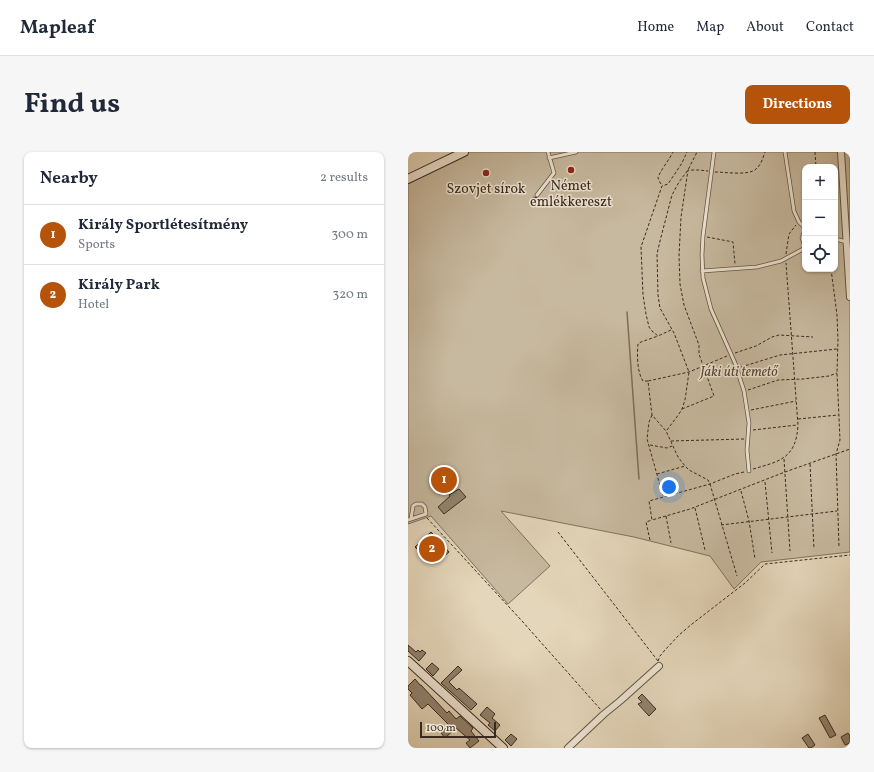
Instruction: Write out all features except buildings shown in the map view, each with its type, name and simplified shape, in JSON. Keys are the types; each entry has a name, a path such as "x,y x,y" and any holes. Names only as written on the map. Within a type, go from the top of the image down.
{"main road":[{"path":"408,179 464,152"},
{"path":"408,661 503,748"}],"street":[{"path":"841,152 850,296"},
{"path":"568,748 659,666"}],"lane":[{"path":"537,195 554,173 548,152"},
{"path":"549,158 576,152"},
{"path":"714,152 703,236 702,271 706,294 711,309 744,391 748,410 749,430 747,450 749,471"},
{"path":"785,152 794,211 802,226"},
{"path":"838,240 847,242"},
{"path":"702,271 757,267 781,261 802,249"},
{"path":"420,503 424,505 425,515 410,519 412,508 416,504 420,503"}],"path":[{"path":"658,336 652,332 649,327 646,314 643,295 642,247 662,186 658,179 659,174 668,163 673,152"},
{"path":"662,186 668,184 687,152"},
{"path":"666,431 682,408 685,400 689,372 686,361 672,330 660,308 658,295 657,254 672,195 688,170 697,152"},
{"path":"688,170 711,172 748,172 756,170 762,162 765,152"},
{"path":"814,152 816,164"},
{"path":"682,408 710,399 714,396 705,366 699,354 699,345 684,305 680,284 678,256 681,217 688,170"},
{"path":"652,520 649,501 710,484 784,458 796,442 798,419 786,257 789,234 799,222"},
{"path":"703,236 733,242 735,268"},
{"path":"831,272 837,315 838,348 837,373 840,440 836,454 839,547"},
{"path":"672,330 638,344 637,352 641,378 643,381 689,372 756,346 772,337 813,337"},
{"path":"736,368 780,355 838,348"},
{"path":"744,391 778,380 829,376 837,373"},
{"path":"648,381 652,415 649,422 647,439 663,497"},
{"path":"748,410 796,400"},
{"path":"652,415 666,431 678,457 685,466 708,480 737,576"},
{"path":"798,419 838,415"},
{"path":"749,430 798,425"},
{"path":"670,441 748,439"},
{"path":"649,444 667,448 673,445"},
{"path":"650,540 646,522 695,507 785,472 850,449"},
{"path":"784,458 790,551"},
{"path":"810,463 814,549"},
{"path":"657,474 685,466"},
{"path":"765,481 772,553"},
{"path":"741,490 749,521 755,558"},
{"path":"695,507 705,550"},
{"path":"721,525 838,511"},
{"path":"425,515 522,621 604,714"},
{"path":"666,516 671,543"},
{"path":"558,532 658,662 660,656 679,635 745,583 765,564 850,555"}],"green space":[{"name":"Jáki úti temető","path":"469,152 850,152 850,552 761,562 734,589 710,556 634,537 501,511 550,566 508,604 431,516 408,524 408,181"}],"waterway":[{"path":"627,312 639,479"}],"place":[{"name":"Német emlékkereszt","path":"571,170"},
{"name":"Szovjet sírok","path":"486,173"},
{"name":"Király Sportlétesítmény","path":"444,480"},
{"name":"Király Park","path":"432,549"}]}
